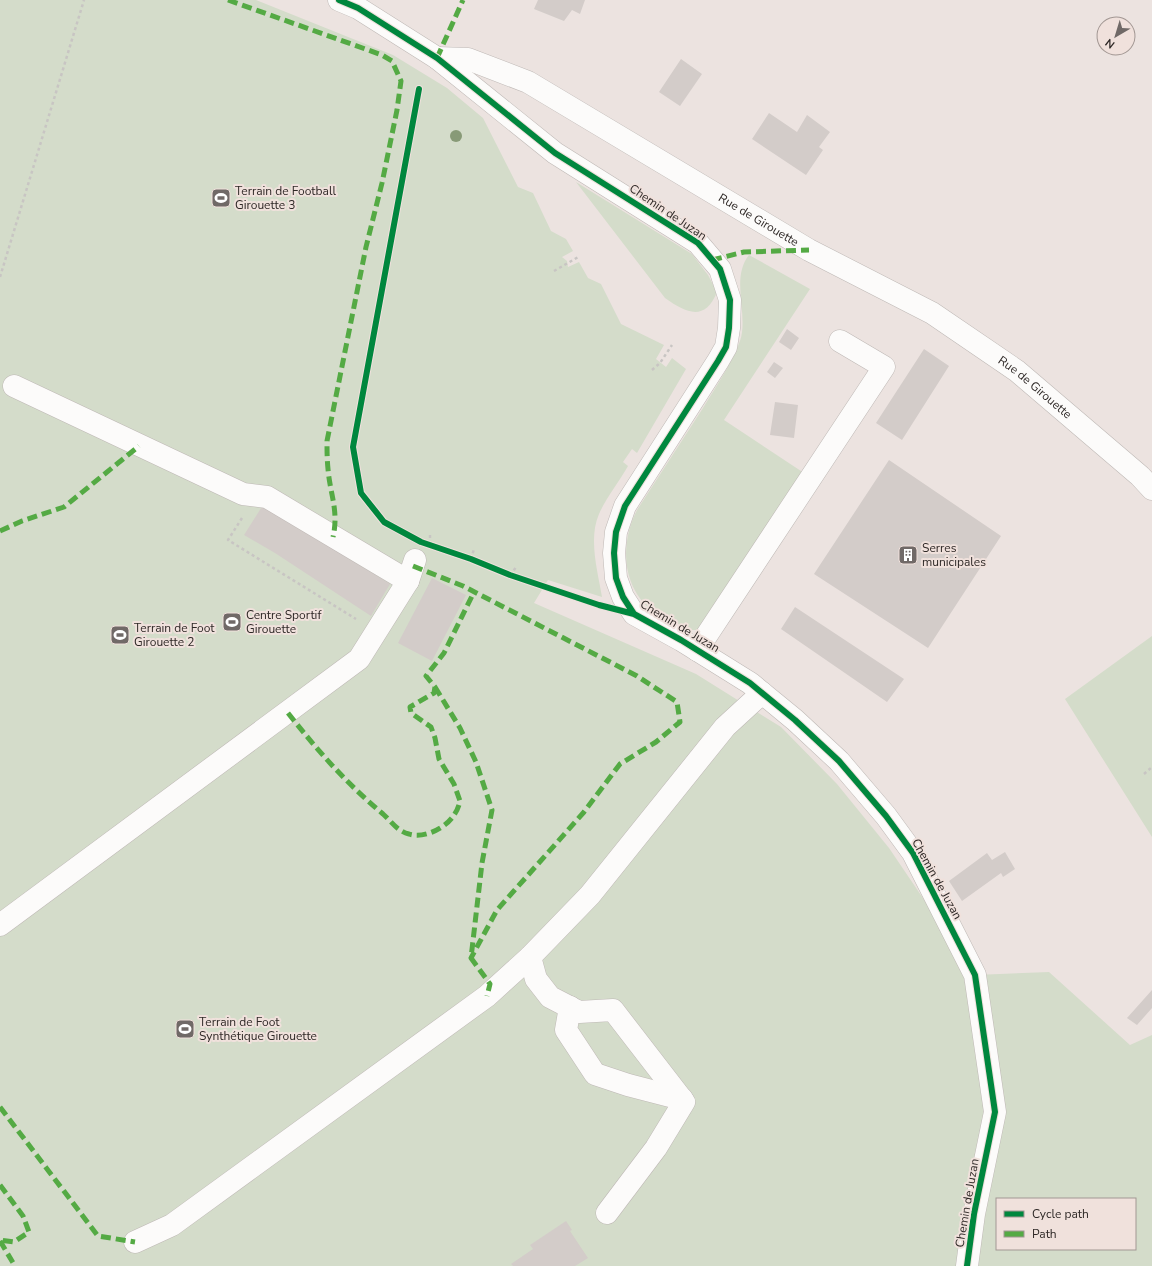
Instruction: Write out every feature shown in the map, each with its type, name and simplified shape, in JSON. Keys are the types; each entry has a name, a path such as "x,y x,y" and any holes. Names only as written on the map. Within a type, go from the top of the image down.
{"street":[{"path":"339,0 358,8 437,58"},
{"name":"Rue de Girouette","path":"437,58 468,59 528,82 809,250 932,313 1017,371 1140,476 1152,489"},
{"name":"Chemin de Juzan","path":"437,58 555,153 698,243 720,269 730,300 729,328 726,347 625,506 616,532 614,553 616,578 623,597 634,614 697,650 750,683 839,761 886,816 913,853 975,975 995,1112 974,1214 967,1266"},
{"path":"697,650 884,367 840,341"},
{"path":"14,386 236,490 256,496 267,497 408,581"},
{"path":"0,924 359,659 408,581 420,552"},
{"path":"135,1242 172,1225 486,996 530,957 590,895 725,727 762,693"},
{"path":"530,957 536,979 550,997 580,1012 613,1010 684,1102 656,1148 606,1213"},
{"path":"570,1008 566,1030 595,1074 628,1085 682,1098"}],"path":[{"path":"0,277 84,0"},
{"path":"415,538 384,522 361,493 353,447 419,90"},
{"path":"554,271 580,256"},
{"path":"652,370 661,362 672,345"},
{"path":"256,496 228,540 377,632"},
{"path":"471,559 474,549"},
{"path":"420,552 471,559 510,575 599,605 634,614"},
{"path":"510,575 517,566"},
{"path":"1144,774 1152,767"}],"green space":[{"name":"Centre Sportif Girouette","path":"0,0 256,0 393,55 447,88 483,118 518,187 533,193 551,231 566,239 573,251 562,257 567,261 568,267 579,262 588,278 601,284 621,324 664,345 656,359 666,367 672,358 686,369 637,453 632,449 623,462 628,466 599,514 594,534 594,545 596,566 602,597 548,580 534,603 696,674 781,727 837,784 889,848 975,975 1049,972 1130,1045 1152,1035 1152,1266 0,1266"},
{"path":"576,182 692,254 708,275 717,292 707,308 701,311 688,311 680,308 665,298"},
{"path":"749,255 810,289 724,420 804,473 698,630 692,630 655,613 644,603 636,592 630,579 627,566 626,552 628,537 631,523 637,510 728,367 740,341 743,320 740,286 741,275 744,264"},
{"path":"1152,636 1152,837 1065,699"}],"building":[{"path":"538,0 585,0 580,14 572,10 564,21 534,9"},
{"path":"681,59 702,74 680,106 659,92"},
{"path":"769,113 797,132 807,115 830,132 819,147 823,150 806,175 752,139"},
{"path":"787,329 799,338 791,350 779,342"},
{"path":"924,349 949,366 902,440 876,423"},
{"path":"774,362 783,368 775,378 767,372"},
{"path":"775,402 798,405 794,438 770,435"},
{"name":"Serres municipales","path":"889,460 1001,536 928,648 814,574"},
{"path":"263,505 390,584 371,616 275,553 244,535"},
{"path":"432,578 466,595 432,661 398,643"},
{"path":"795,607 904,679 887,702 781,629"},
{"path":"1005,852 1015,869 1003,877 1001,873 962,901 949,881 987,853 992,860"},
{"path":"1152,990 1152,1008 1137,1025 1127,1018"},
{"path":"566,1221 572,1230 570,1231 588,1258 575,1266 513,1266 511,1264 533,1249 530,1245"}],"marked path":[{"path":"228,0 382,55 392,61 401,81 397,110 382,183 366,247 327,441 329,478 335,511 335,528 333,537"},
{"path":"437,58 463,0"},
{"path":"712,260 744,252 809,250"},
{"path":"0,531 22,521 64,507 139,446"},
{"path":"413,566 463,586 637,676 677,702 680,722 656,742 620,764 584,812 497,910 471,958"},
{"path":"288,713 321,753 357,790 398,828 405,833 415,835 428,834 440,828 454,815 460,801 454,784 439,759 435,738 431,727 411,713 410,707 434,693 435,687 426,676 444,653 474,592"},
{"path":"435,687 460,728 476,762 492,810 482,863 471,958 490,984 487,996"},
{"path":"0,1107 98,1236 135,1242"},
{"path":"0,1185 23,1216 29,1232 14,1242 0,1240"},
{"path":"0,1241 15,1266"}],"cycle path":[{"path":"339,0 358,8 437,58 555,153 698,243 720,269 730,300 729,328 726,347 625,506 616,532 614,553 616,578 623,597 634,614 681,640 750,683 795,720 839,761 886,816 913,853 975,975 995,1112 974,1214 967,1266"},
{"path":"419,89 353,447 361,493 384,522 421,542 471,559 510,575 599,605 634,614"}],"place":[{"name":"Terrain de Football Girouette 3","path":"221,198"},
{"name":"Serres municipales","path":"908,555"},
{"name":"Centre Sportif Girouette","path":"232,622"},
{"name":"Terrain de Foot Girouette 2","path":"120,635"},
{"name":"Terrain de Foot Synthétique Girouette","path":"185,1029"}]}
